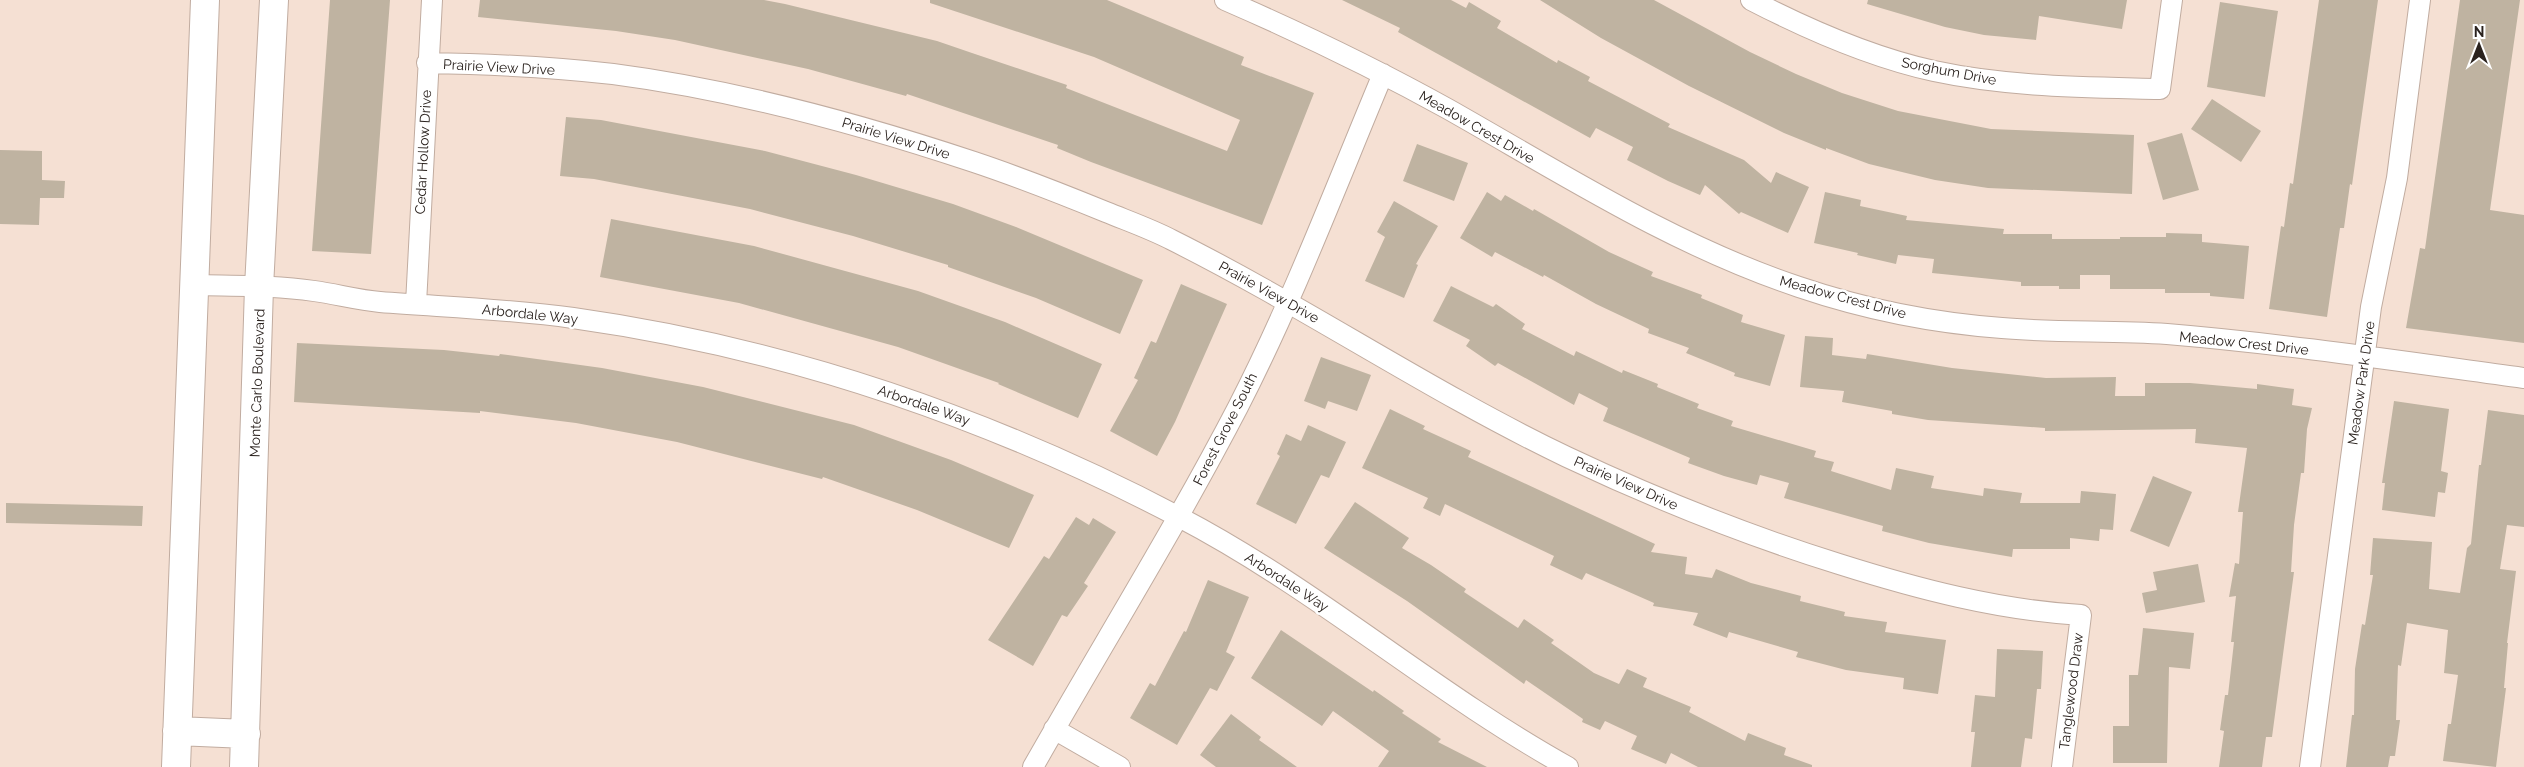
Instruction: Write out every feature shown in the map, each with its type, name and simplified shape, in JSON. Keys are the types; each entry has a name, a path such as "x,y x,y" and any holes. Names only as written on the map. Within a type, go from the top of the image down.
{"main road":[{"path":"176,767 206,0"},
{"name":"Monte Carlo Boulevard","path":"244,767 260,287 274,0"},
{"path":"177,731 246,734"}],"street":[{"name":"Cedar Hollow Drive","path":"416,304 432,0"},
{"name":"Meadow Crest Drive","path":"1225,0 1383,74 1452,111 1566,179 1654,225 1750,269 1803,288 1887,311 1978,326 2029,330 2141,332 2364,356 2524,378"},
{"name":"Sorghum Drive","path":"1751,0 1811,30 1852,46 1934,71 2023,84 2160,89 2172,0"},
{"name":"Meadow Park Drive","path":"2310,767 2364,356 2374,290 2397,178 2420,0"},
{"name":"Prairie View Drive","path":"428,64 509,64 615,75 738,97 879,131 1026,180 1167,237 1289,301 1443,391 1556,451 1672,504 1774,544 1879,577 1980,603 2044,613 2081,615"},
{"name":"Forest Grove South","path":"1033,767 1180,517 1239,406 1289,301 1383,74"},
{"name":"Arbordale Way","path":"195,285 312,290 362,300 519,312 615,325 708,343 811,369 884,391 986,426 1180,517 1313,597 1450,693 1568,767"},
{"name":"Tanglewood Draw","path":"2062,767 2081,615"},
{"path":"1054,729 1120,767"}],"building":[{"path":"330,0 390,0 371,254 312,251"},
{"path":"480,0 764,0 785,4 937,41 1067,85 1066,88 1227,151 1240,120 1094,57 930,3 930,0 1107,0 1244,57 1241,65 1314,93 1262,225 1091,162 1057,148 1058,145 907,94 906,96 808,69 675,40 616,31 478,17"},
{"path":"1342,0 1451,0 1466,8 1469,2 1501,21 1497,28 1557,63 1558,60 1590,77 1588,81 1670,124 1668,127 1744,160 1771,183 1776,172 1809,187 1788,233 1741,212 1739,214 1705,185 1700,195 1627,160 1633,147 1596,128 1590,138 1398,32 1400,28"},
{"path":"1540,0 1654,0 1750,52 1796,74 1842,93 1898,111 1991,129 2134,135 2132,194 1988,188 1935,180 1869,164 1826,148 1826,150 1784,133 1689,86 1601,38"},
{"path":"1868,0 2127,0 2122,29 2039,16 2036,40 1984,35 1945,27 1867,4"},
{"path":"2319,0 2378,0 2352,185 2350,184 2344,228 2340,228 2327,317 2269,309 2281,226 2284,227 2290,183 2293,184"},
{"path":"2460,0 2520,0 2490,210 2524,215 2524,343 2406,328 2420,248 2425,249"},
{"path":"2220,2 2278,11 2265,97 2207,87"},
{"path":"2212,99 2261,131 2241,162 2191,129"},
{"path":"566,117 601,120 765,151 856,175 953,204 1016,227 1143,280 1120,334 1036,298 948,267 948,265 853,236 750,209 594,179 560,176"},
{"path":"2182,133 2199,190 2163,200 2147,143"},
{"path":"1417,144 1468,163 1454,201 1403,181"},
{"path":"0,150 42,151 42,180 65,181 64,198 40,198 39,225 0,224"},
{"path":"1487,192 1501,201 1505,195 1533,211 1534,209 1609,252 1653,272 1651,276 1702,295 1701,298 1743,315 1741,322 1785,335 1770,386 1734,376 1735,373 1686,353 1689,348 1648,333 1649,329 1596,304 1544,275 1543,277 1495,252 1492,257 1460,238"},
{"path":"1825,192 1861,200 1860,206 1907,216 1906,220 2004,229 2003,234 2052,234 2052,239 2120,239 2120,237 2166,237 2166,233 2202,234 2202,242 2249,246 2244,299 2210,296 2210,293 2165,293 2165,289 2110,289 2110,275 2080,275 2080,289 2059,289 2059,286 2021,286 2021,282 1932,273 1934,259 1898,255 1896,264 1857,255 1858,253 1814,243"},
{"path":"1394,201 1438,226 1416,264 1418,265 1404,298 1365,281 1385,237 1377,232"},
{"path":"611,219 754,246 918,291 1005,322 1102,364 1078,418 999,383 898,347 739,303 600,277"},
{"path":"1181,284 1227,304 1175,422 1157,456 1110,431 1138,380 1134,378 1151,341 1156,343"},
{"path":"1451,286 1493,307 1496,304 1525,324 1522,329 1574,356 1576,351 1622,373 1623,370 1658,384 1657,387 1699,404 1697,408 1733,421 1731,426 1816,451 1814,457 1834,462 1831,471 1891,490 1896,468 1934,476 1931,488 1983,496 1984,488 2022,493 2020,503 2080,503 2081,491 2116,494 2113,530 2100,529 2099,541 2070,538 2070,549 2013,549 2012,557 1929,543 1882,531 1883,526 1784,498 1789,483 1760,475 1757,485 1688,463 1690,458 1603,421 1608,408 1579,393 1574,405 1498,363 1495,366 1466,346 1470,340 1433,321"},
{"path":"1805,336 1833,338 1832,355 1866,359 1867,354 1952,368 2046,378 2116,377 2115,396 2145,396 2145,383 2190,383 2257,389 2257,384 2294,389 2292,405 2312,408 2307,429 2304,473 2301,473 2294,525 2291,572 2294,572 2272,737 2266,737 2262,767 2219,767 2224,731 2220,730 2225,695 2228,695 2234,642 2231,642 2236,596 2229,597 2235,563 2239,564 2243,512 2238,512 2247,448 2195,443 2196,429 2045,431 2045,428 1928,420 1892,414 1892,411 1842,402 1844,391 1800,387"},
{"path":"297,343 444,350 499,356 500,354 602,368 703,387 854,425 951,460 1034,495 1009,548 917,510 823,477 822,479 677,442 576,423 480,411 480,413 294,402"},
{"path":"1321,357 1371,375 1357,411 1328,401 1325,409 1304,401"},
{"path":"2394,401 2449,409 2441,471 2448,473 2445,493 2438,492 2435,517 2382,510 2385,483 2382,483"},
{"path":"1390,409 1425,426 1423,429 1471,451 1468,457 1655,544 1651,552 1687,557 1685,574 1712,578 1716,569 1751,583 1801,596 1800,601 1845,612 1844,616 1887,622 1885,632 1946,640 1938,694 1903,689 1904,678 1846,670 1796,657 1798,652 1729,632 1727,638 1693,625 1698,613 1653,606 1654,603 1586,573 1582,580 1550,565 1554,556 1445,504 1440,516 1423,508 1428,498 1362,468"},
{"path":"2488,410 2524,415 2524,527 2507,525 2500,569 2516,571 2507,643 2504,688 2506,688 2496,767 2443,761 2448,724 2451,724 2458,675 2444,673 2448,630 2407,623 2401,666 2398,665 2396,720 2400,720 2395,756 2390,756 2388,767 2346,767 2352,715 2354,715 2355,669 2362,624 2365,625 2373,575 2370,575 2373,538 2432,542 2429,589 2460,593 2467,548 2471,544 2479,465 2481,465"},
{"path":"1308,425 1346,442 1329,478 1321,475 1296,524 1256,504 1280,456 1277,454 1286,434 1301,441"},
{"path":"2153,476 2192,492 2169,547 2130,531"},
{"path":"1355,502 1409,538 1402,548 1466,589 1464,592 1518,628 1524,619 1554,640 1551,643 1594,673 1619,684 1627,669 1647,678 1643,687 1691,707 1689,712 1745,741 1748,733 1786,748 1784,755 1812,765 1812,767 1698,767 1671,753 1666,764 1631,749 1637,736 1605,721 1600,730 1582,722 1583,719 1526,680 1524,684 1407,601 1324,548"},
{"path":"6,503 143,506 142,526 6,523"},
{"path":"1076,517 1089,525 1093,518 1116,532 1084,583 1088,586 1067,617 1062,615 1033,666 988,640 1044,556 1049,559"},
{"path":"2198,564 2205,602 2146,613 2142,593 2157,590 2153,572"},
{"path":"1208,580 1249,597 1226,652 1235,657 1217,691 1210,688 1177,745 1130,718 1150,683 1155,686 1184,631 1186,632"},
{"path":"2143,628 2194,633 2190,669 2169,667 2167,763 2113,763 2113,726 2129,726 2129,675 2138,675"},
{"path":"1281,630 1404,711 1402,713 1441,739 1438,742 1487,767 1378,767 1389,751 1333,711 1322,726 1251,678"},
{"path":"1997,649 2043,651 2041,689 2037,689 2032,739 2025,738 2021,767 1971,767 1975,732 1971,732 1975,695 1995,697"},
{"path":"1231,714 1261,737 1259,740 1297,767 1216,767 1200,755"}]}
